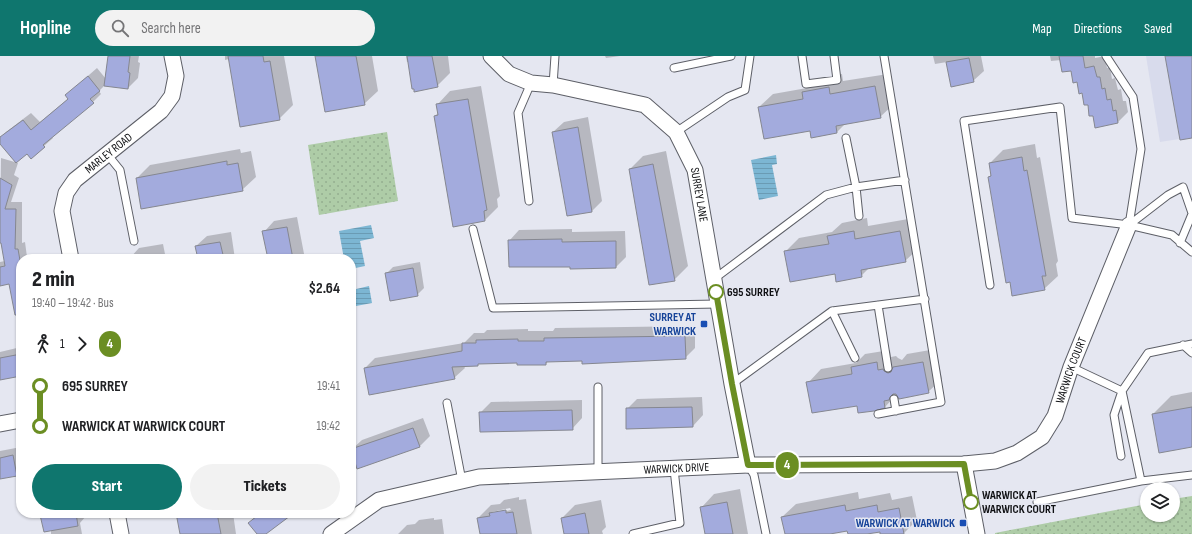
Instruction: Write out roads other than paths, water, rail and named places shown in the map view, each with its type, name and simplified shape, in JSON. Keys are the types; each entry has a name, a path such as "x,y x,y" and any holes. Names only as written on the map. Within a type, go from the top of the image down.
{"street":[{"name":"MARLEY ROAD","path":"70,254 62,211 66,193 75,180 161,111 172,96 176,76 172,56"},
{"name":"SURREY LANE","path":"491,56 509,74 531,83 553,85 645,105 676,132 695,170 732,384 748,465"},
{"name":"WARWICK COURT","path":"964,464 994,462 1017,453 1042,437 1055,416 1071,367 1129,225"},
{"path":"0,424 16,421"},
{"name":"WARWICK DRIVE","path":"356,512 379,500 479,477 748,465 964,464"},
{"path":"964,464 977,534"},
{"path":"118,518 120,534"},
{"name":"WARWICK DRIVE","path":"338,532 349,518"}],"lane":[{"path":"553,85 555,56"},
{"path":"674,68 731,56"},
{"path":"676,132 728,97 745,90 750,56"},
{"path":"802,56 806,84 837,80 834,56"},
{"path":"878,414 941,402 884,56"},
{"path":"1106,56 1133,97 1141,149 1129,225"},
{"path":"529,201 518,113 531,83"},
{"path":"990,285 964,121 1060,107 1072,218 1129,225 1172,235 1192,252"},
{"path":"846,138 856,187 859,216"},
{"path":"108,154 120,170 134,241"},
{"path":"714,280 826,194 856,187 905,180"},
{"path":"1129,225 1168,195 1183,187 1192,213 1180,243"},
{"path":"472,229 492,308 718,304"},
{"path":"732,384 832,311 925,299"},
{"path":"878,305 888,368"},
{"path":"832,311 855,358"},
{"path":"1121,456 1114,415 1122,391 1148,353 1192,344"},
{"path":"1183,345 1192,353"},
{"path":"1071,367 1122,391"},
{"path":"598,387 598,472"},
{"path":"1122,391 1141,481"},
{"path":"894,399 896,411"},
{"path":"447,404 462,481"},
{"path":"748,465 754,475 766,534"},
{"path":"633,534 680,523 674,469"},
{"path":"1037,502 1141,481 1192,475"}],"water":[{"path":"776,155 777,164 772,165 778,196 759,200 751,160"},
{"path":"371,225 374,238 360,241 365,266 356,268 356,254 343,254 339,231"},
{"path":"369,286 372,303 356,306 356,289"}],"place":[{"name":"695 SURREY","path":"716,292"},
{"name":"SURREY AT WARWICK","path":"704,324"},
{"name":"WARWICK AT WARWICK COURT","path":"971,502"},
{"name":"WARWICK AT WARWICK","path":"963,523"}]}
